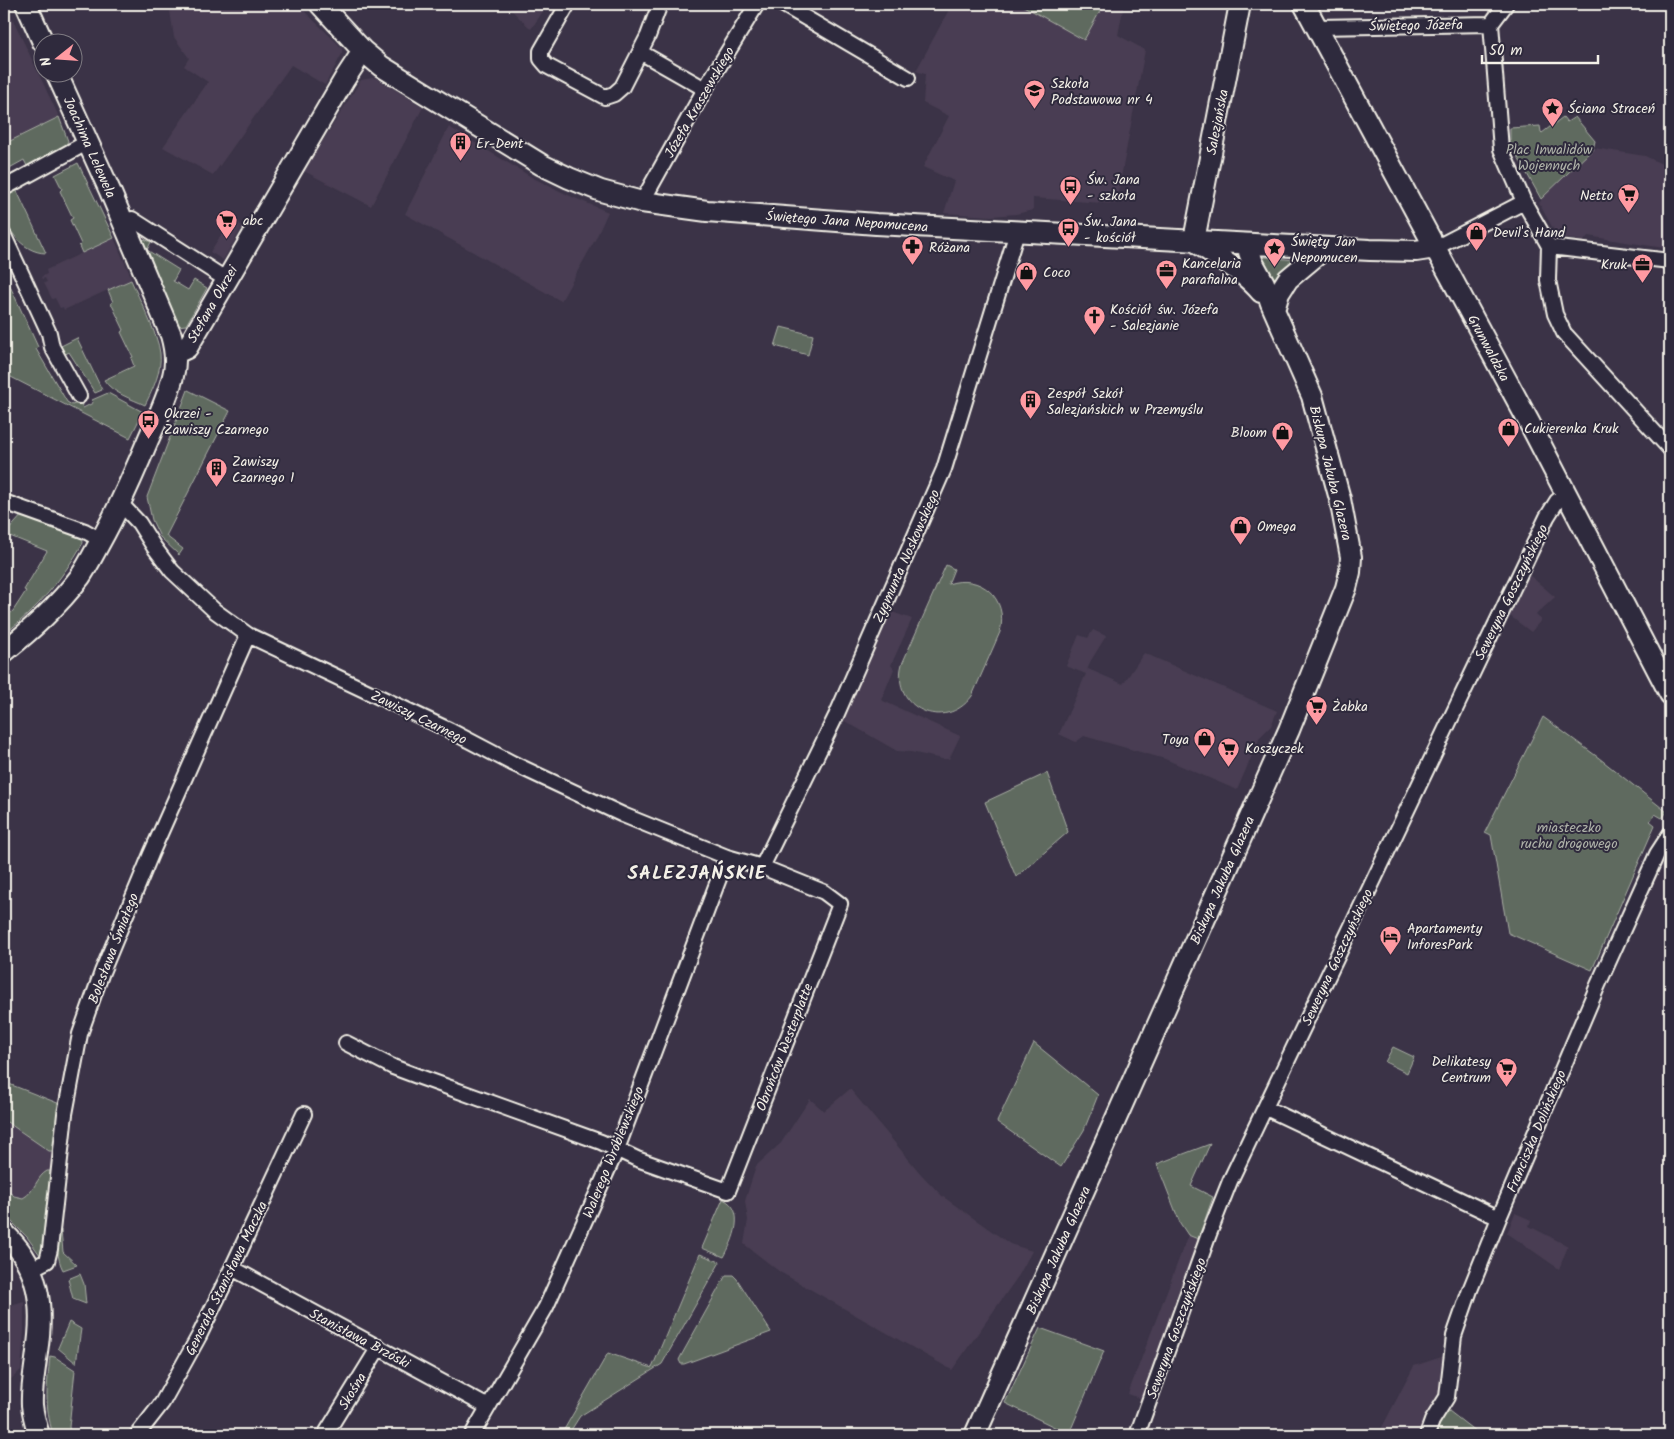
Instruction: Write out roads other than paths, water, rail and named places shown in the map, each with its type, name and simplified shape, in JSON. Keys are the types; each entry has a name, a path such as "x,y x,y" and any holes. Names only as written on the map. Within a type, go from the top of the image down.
{"street":[{"path":"26,4 38,32"},
{"name":"Świętego Jana Nepomucena","path":"320,4 363,51 395,75 542,165 601,191 642,202 707,212 1017,232 1393,251 1425,251 1435,248"},
{"path":"568,4 541,51 542,59 547,66 605,96 614,94 622,87 640,52 660,4"},
{"name":"Józefa Kraszewskiego","path":"642,202 705,89 757,4"},
{"path":"782,4 908,78"},
{"name":"Salezjańska","path":"1194,240 1240,4"},
{"name":"Grunwaldzka","path":"1304,4 1566,494 1670,694"},
{"path":"1506,4 1491,24 1501,150 1524,202 1550,247 1548,280 1555,314 1564,333 1670,449"},
{"name":"Świętego Józefa","path":"1317,27 1491,24"},
{"name":"Stefana Okrzei","path":"4,652 39,623 82,575 120,503 166,399 174,376 176,353 187,348 344,80 363,51"},
{"path":"640,52 705,89"},
{"name":"Joachima Lelewela","path":"61,82 171,335 176,353"},
{"path":"4,188 88,142"},
{"path":"1435,248 1524,202"},
{"path":"123,223 132,220 227,280"},
{"name":"Zygmunta Noskowskiego","path":"762,867 836,716 944,469 1017,232"},
{"path":"4,236 49,333 52,348 79,396"},
{"name":"Biskupa Jakuba Glazera","path":"1194,240 1213,255 1244,274 1254,283 1272,306"},
{"name":"Biskupa Jakuba Glazera","path":"975,1435 1289,730 1346,588 1350,572 1351,557 1340,499 1312,396 1272,306 1264,283 1253,263 1249,252 1250,244"},
{"path":"1550,247 1670,262"},
{"path":"1272,306 1288,280 1325,248"},
{"name":"Seweryna Goszczyńskiego","path":"1137,1435 1230,1181 1547,518 1556,501 1566,494"},
{"path":"4,502 85,530 101,540"},
{"name":"Zawiszy Czarnego","path":"120,503 139,523 172,571 215,611 248,635 449,730 512,763 623,816 727,857 762,867 824,892 840,904"},
{"name":"Bolesława Śmiałego","path":"30,1269 47,1261 50,1249 65,1114 80,1034 102,972 144,870 248,635"},
{"name":"Franciszka Dolińskiego","path":"1427,1435 1432,1422 1447,1397 1454,1336 1498,1218 1598,985 1658,854 1670,834"},
{"name":"Walerego Wróblewskiego","path":"472,1435 546,1307 617,1149 727,857"},
{"name":"Obrońców Westerplatte","path":"617,1149 637,1159 728,1191 840,904"},
{"path":"346,1043 393,1067 617,1149"},
{"path":"1266,1108 1498,1218"},
{"name":"Generała Stanisława Maczka","path":"137,1435 162,1403 199,1336 304,1114"},
{"path":"4,1233 20,1251 38,1288 40,1327 32,1391 34,1416 39,1435"},
{"name":"Stanisława Brzóski","path":"232,1268 488,1407"},
{"name":"Skośna","path":"325,1435 378,1347"}],"place":[{"name":"Szkoła Podstawowa nr 4","path":"1035,110"},
{"name":"Ściana Straceń","path":"1552,127"},
{"name":"Er-Dent","path":"460,162"},
{"name":"Św. Jana - szkoła","path":"1071,206"},
{"name":"Netto","path":"1629,214"},
{"name":"abc","path":"227,239"},
{"name":"Św. Jana - kościół","path":"1068,248"},
{"name":"Devil's Hand","path":"1477,251"},
{"name":"Różana","path":"913,266"},
{"name":"Święty Jan Nepomucen","path":"1275,268"},
{"name":"Kruk","path":"1643,283"},
{"name":"Kancelaria parafialna","path":"1166,290"},
{"name":"Coco","path":"1027,291"},
{"name":"Kościół św. Józefa - Salezjanie","path":"1094,336"},
{"name":"Zespół Szkół Salezjańskich w Przemyślu","path":"1031,420"},
{"name":"Okrzei - Zawiszy Czarnego","path":"148,440"},
{"name":"Cukierenka Kruk","path":"1508,447"},
{"name":"Bloom","path":"1283,451"},
{"name":"Zawiszy Czarnego 1","path":"216,488"},
{"name":"Omega","path":"1241,545"},
{"name":"Żabka","path":"1316,725"},
{"name":"Toya","path":"1205,758"},
{"name":"Koszyczek","path":"1229,767"},
{"name":"Apartamenty InforesPark","path":"1391,955"},
{"name":"Delikatesy Centrum","path":"1507,1088"}],"district":[{"name":"SALEZJAŃSKIE","path":"697,872"}],"park label":[{"name":"Plac Inwalidów Wojennych","path":"1549,158"},
{"name":"miasteczko ruchu drogowego","path":"1569,836"}]}
